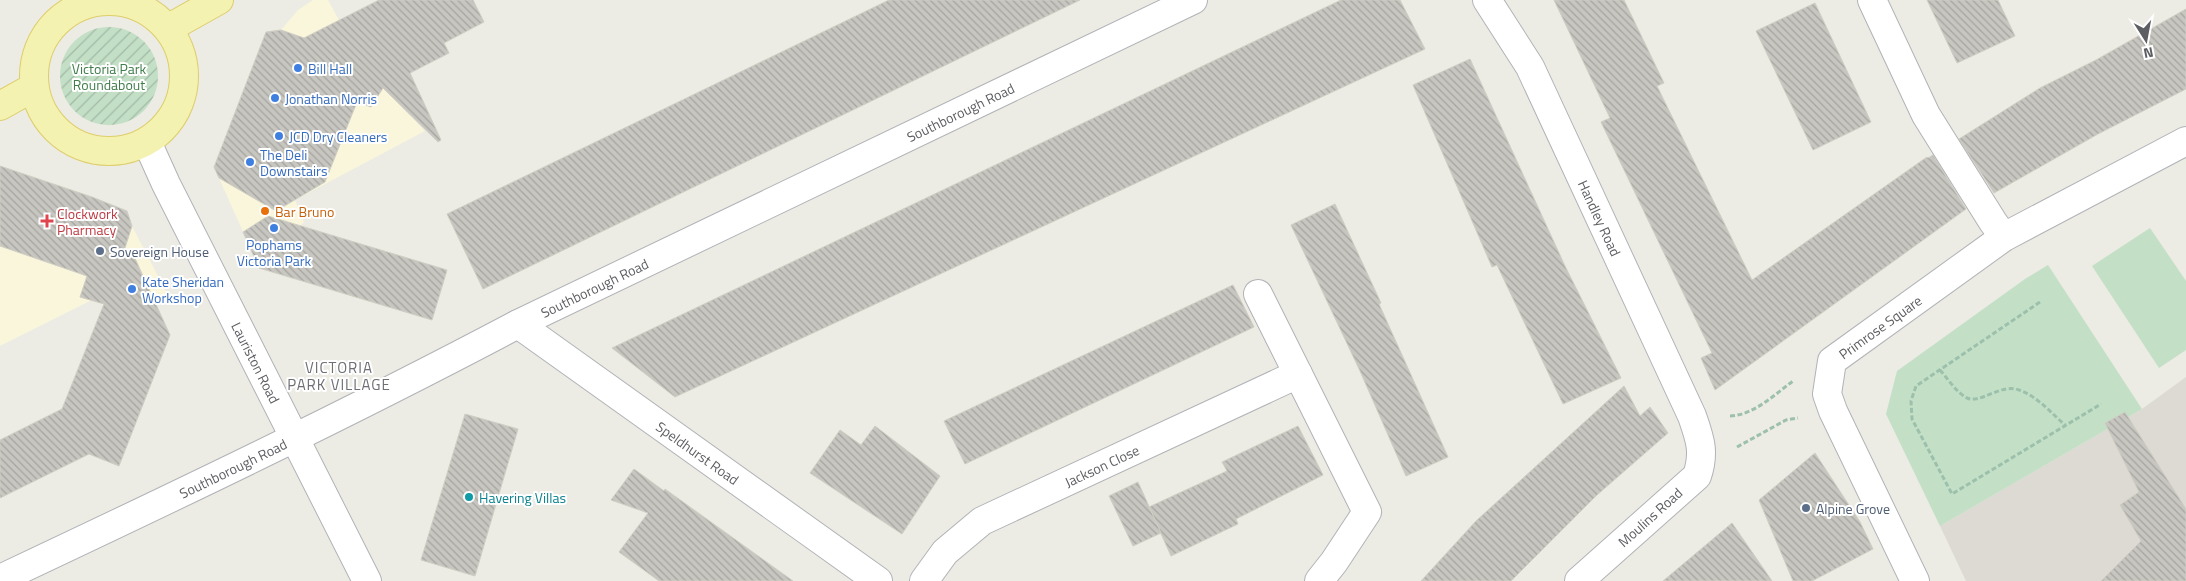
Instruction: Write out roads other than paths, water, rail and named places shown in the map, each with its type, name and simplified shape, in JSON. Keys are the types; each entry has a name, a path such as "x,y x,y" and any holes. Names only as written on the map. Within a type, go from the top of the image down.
{"main road":[{"path":"169,28 219,0"},
{"path":"96,1 123,1 149,12 169,28 182,50 186,70 183,97 172,119 147,142 131,149 94,151 70,142 49,123 39,106 34,87 34,62 45,35 67,6 96,1"},
{"path":"0,106 34,87"}],"street":[{"name":"Southborough Road","path":"0,580 295,439 417,378 518,324 1193,0"},
{"name":"Handley Road","path":"1487,0 1530,66 1692,416 1701,453"},
{"path":"1872,0 1926,114 2004,237"},
{"name":"Primrose Square","path":"1915,581 1833,411 1827,394 1832,361 2004,237 2186,141"},
{"name":"Lauriston Road","path":"147,142 166,184 367,581"},
{"path":"1258,294 1367,512 1319,581"},
{"name":"Speldhurst Road","path":"518,324 878,581"},
{"name":"Jackson Close","path":"924,581 945,552 982,521 1298,374"},
{"name":"Moulins Road","path":"1579,581 1697,476 1701,453"}],"place":[{"name":"Bill Hall","path":"298,68"},
{"name":"Jonathan Norris","path":"275,98"},
{"name":"JCD Dry Cleaners","path":"279,136"},
{"name":"The Deli Downstairs","path":"250,162"},
{"name":"Bar Bruno","path":"265,211"},
{"name":"Clockwork Pharmacy","path":"47,221"},
{"name":"Pophams Victoria Park","path":"274,228"},
{"name":"Sovereign House","path":"100,251"},
{"name":"Kate Sheridan Workshop","path":"132,289"},
{"name":"Havering Villas","path":"469,497"},
{"name":"Alpine Grove","path":"1806,508"}],"district":[{"name":"VICTORIA PARK VILLAGE","path":"339,376"}],"park label":[{"name":"Victoria Park Roundabout","path":"109,76"}]}
